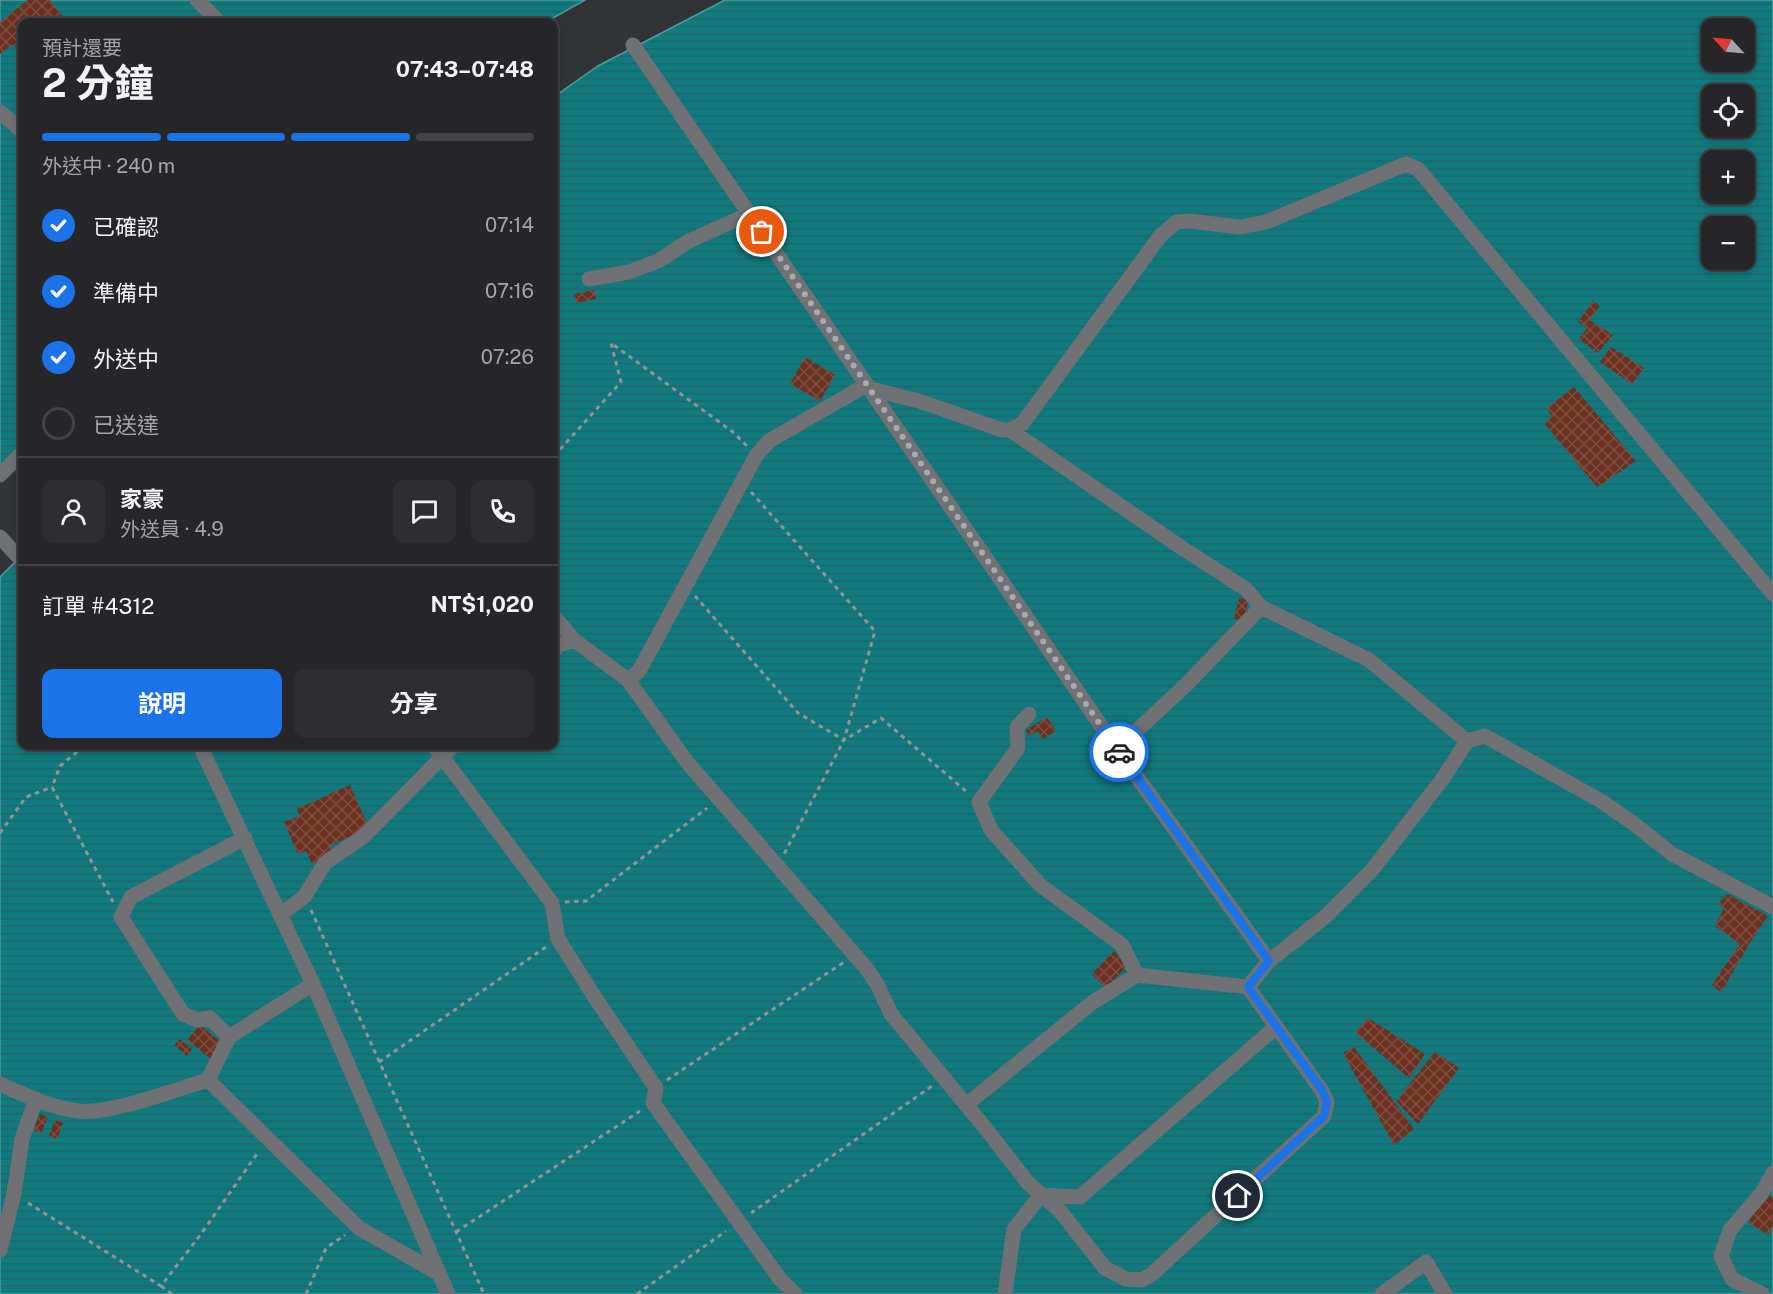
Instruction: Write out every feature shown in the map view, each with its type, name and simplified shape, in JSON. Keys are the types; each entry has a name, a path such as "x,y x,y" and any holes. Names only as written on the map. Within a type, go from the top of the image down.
{"lane":[{"path":"196,0 215,18"},
{"path":"633,45 1117,749 1269,961"},
{"path":"0,112 18,128"},
{"path":"628,680 639,672 756,456 769,441 863,387 919,401 1002,430 1010,430 1022,424 1161,235 1177,222 1189,221 1240,227 1266,222 1406,165 1418,169 1773,594"},
{"path":"589,279 629,272 658,261 689,241 749,214"},
{"path":"1010,430 1246,589 1261,607 1369,660 1467,741"},
{"path":"0,475 18,457"},
{"path":"0,537 18,556"},
{"path":"1117,749 1186,685 1261,607"},
{"path":"558,621 574,640 628,680 687,762 855,954 877,984 891,1014 1028,1183 1060,1211 1105,1268 1126,1279 1142,1280 1151,1275 1324,1116 1327,1102 1322,1090 1248,987 1137,975 1093,1002 966,1105"},
{"path":"558,646 574,640"},
{"path":"1029,714 1017,727 1018,748 979,802 991,830 1040,885 1122,945 1137,975"},
{"path":"1248,987 1269,961 1326,916 1372,870 1444,777 1467,741 1485,736 1601,801 1672,854 1773,907"},
{"path":"202,750 313,984 436,1272 448,1294"},
{"path":"281,914 304,897 325,863 364,836 438,751 552,903 558,939 654,1095 739,1222 780,1279 795,1294"},
{"path":"229,1036 210,1018 197,1020 183,1014 121,917 131,897 244,838"},
{"path":"0,1084 36,1100 80,1111 113,1108 208,1080 229,1036 313,984"},
{"path":"1041,1195 1080,1197 1276,1027"},
{"path":"208,1080 357,1226 436,1272"},
{"path":"0,1250 14,1194 22,1139 36,1100"},
{"path":"1762,1294 1731,1279 1721,1256 1730,1230 1762,1193 1773,1173"},
{"path":"1005,1294 1014,1228 1041,1195"},
{"path":"1382,1294 1425,1262 1445,1294"}],"path":[{"path":"558,452 621,382 610,343 733,432 756,456"},
{"path":"742,482 875,631 844,740 777,866"},
{"path":"686,585 798,713 844,740"},
{"path":"844,740 881,718 979,802"},
{"path":"0,833 26,797 52,787 60,766 79,750"},
{"path":"52,787 121,917"},
{"path":"552,903 586,901 719,798"},
{"path":"304,897 484,1294"},
{"path":"379,1062 558,939"},
{"path":"456,1232 855,954"},
{"path":"637,1294 944,1078"},
{"path":"160,1286 201,1234 268,1138"},
{"path":"14,1194 172,1294"},
{"path":"306,1294 326,1248 357,1226"}],"water":[{"path":"0,0 585,0 553,18 18,18 18,463 0,481"},
{"path":"725,0 1773,0 1773,1294 0,1294 0,577 18,559 18,750 558,750 558,94 598,66"}],"building":[{"path":"28,0 50,0 64,18 18,18 18,50 13,44 0,54 0,22"},
{"path":"594,290 596,299 577,303 574,294"},
{"path":"1593,301 1600,306 1589,320 1613,335 1598,353 1579,339 1587,328 1578,322"},
{"path":"1611,347 1644,368 1632,384 1600,362"},
{"path":"805,357 835,375 820,401 790,384"},
{"path":"1574,387 1636,461 1597,487 1544,423 1552,417 1547,408"},
{"path":"1239,598 1248,600 1244,622 1234,619"},
{"path":"1047,717 1056,731 1043,739 1038,731 1029,736 1026,730"},
{"path":"350,785 369,828 329,846 333,854 312,864 306,851 298,854 284,822 300,816 297,809"},
{"path":"1727,894 1768,916 1721,992 1712,985 1740,944 1715,926 1724,908 1718,904"},
{"path":"1114,951 1128,965 1106,988 1092,974"},
{"path":"1368,1018 1425,1054 1409,1078 1355,1032"},
{"path":"200,1025 222,1043 210,1058 187,1040"},
{"path":"180,1039 192,1049 187,1056 174,1045"},
{"path":"1354,1047 1414,1129 1394,1145 1343,1053"},
{"path":"1435,1052 1459,1068 1418,1124 1396,1101"},
{"path":"40,1114 48,1117 41,1133 33,1130"},
{"path":"55,1120 63,1123 57,1139 49,1136"},
{"path":"1766,1194 1773,1197 1773,1226 1768,1235 1748,1222"}],"way so far":[{"path":"762,232 1119,752"}],"route":[{"path":"1119,752 1269,961 1248,987 1322,1090 1327,1102 1324,1116 1238,1196"}]}
